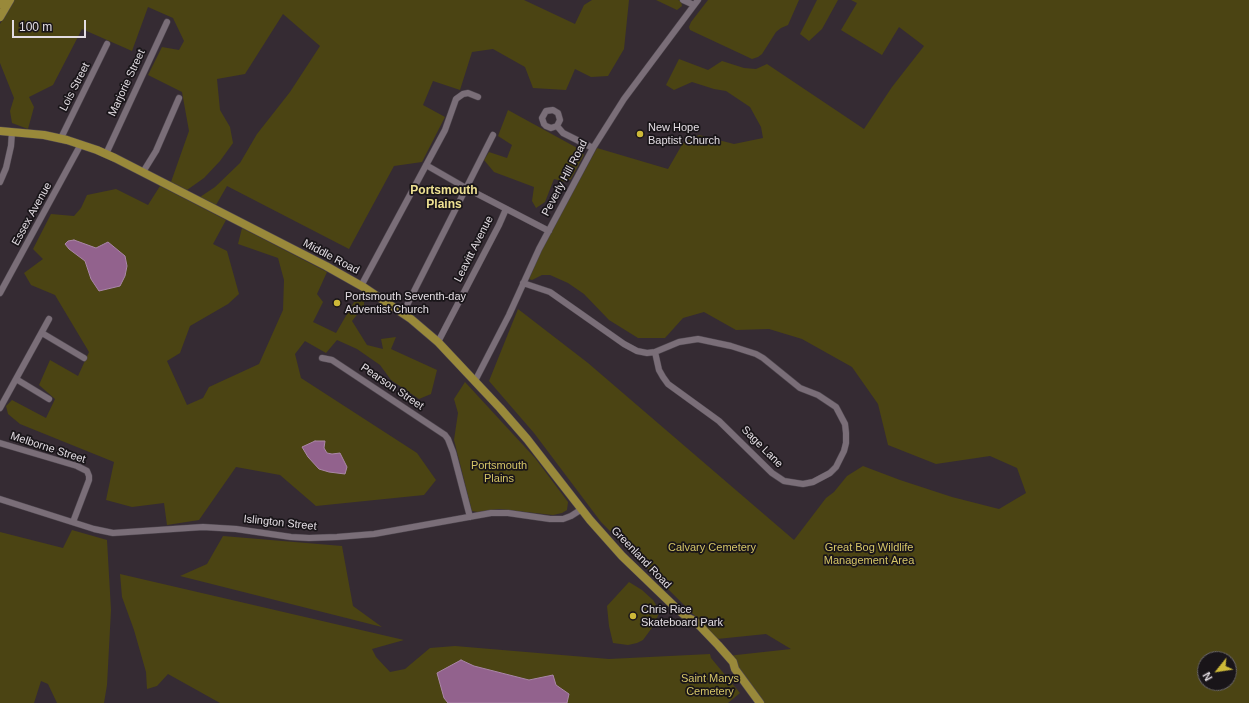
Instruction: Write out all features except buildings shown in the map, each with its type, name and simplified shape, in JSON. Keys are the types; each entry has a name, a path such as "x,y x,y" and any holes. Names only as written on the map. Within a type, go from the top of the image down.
{"main road":[{"path":"0,4 2,0"},
{"path":"0,18 10,0"},
{"name":"Middle Road","path":"0,131 61,138 106,154 320,262 403,313 438,342 527,439 582,510"},
{"name":"Greenland Road","path":"582,510 629,564 733,662 735,669 760,703"}],"street":[{"path":"683,0 696,2"},
{"name":"Peverly Hill Road","path":"474,381 549,231 593,148 624,99 696,2"},
{"name":"Marjorie Street","path":"106,154 167,22"},
{"name":"Lois Street","path":"61,138 106,44"},
{"path":"361,286 445,130 456,99 463,94 468,93 478,97"},
{"path":"143,172 156,151 179,98"},
{"path":"557,126 563,133 593,148"},
{"path":"0,182 6,168 11,146 12,132"},
{"path":"403,313 455,213 493,135"},
{"name":"Essex Avenue","path":"0,293 81,144"},
{"path":"426,165 466,188 549,231"},
{"name":"Leavitt Avenue","path":"438,342 496,231 506,208"},
{"path":"523,283 550,292 631,348 647,352 655,352"},
{"path":"0,408 50,319"},
{"path":"42,333 84,358"},
{"name":"Sage Lane","path":"698,339 731,346 756,354 763,358 800,388 818,395 836,407 845,424 846,438 844,451 836,467 830,473 813,482 803,484 784,481 772,473 720,420 668,384 659,370 655,352 679,342 698,339"},
{"name":"Pearson Street","path":"322,358 332,360 434,427 448,439 470,517"},
{"path":"16,379 49,399"},
{"name":"Melborne Street","path":"0,443 87,470 89,480 73,522"},
{"name":"Islington Street","path":"0,499 94,529 114,533 203,527 236,529 291,537 323,538 374,534 491,513 508,513 559,519 571,516 582,510"}],"green space":[{"path":"14,0 524,0 575,24 584,5 592,0 629,0 624,49 608,76 591,77 575,69 566,90 533,88 525,67 493,49 472,52 460,90 433,81 423,105 445,117 422,162 394,166 349,249 227,186 216,205 200,197 215,187 240,163 257,134 290,92 320,46 283,14 245,74 217,79 220,110 230,127 233,143 220,161 204,178 187,190 171,182 189,131 182,92 148,75 162,47 179,50 184,41 173,18 148,7 132,51 82,29 53,85 29,97 34,107 28,129 12,123 10,111 14,98 0,63 0,24"},
{"path":"656,0 678,0 681,1 682,6 677,10"},
{"path":"708,0 799,0 788,25 776,32 762,54 752,59 690,30 689,27 691,22"},
{"path":"817,0 838,0 822,29 809,41 800,34"},
{"path":"851,0 1249,0 1249,703 759,703 727,656 791,649 766,634 717,639 601,522 534,433 489,381 518,309 588,363 794,540 826,498 834,492 847,476 863,466 952,497 999,509 1026,493 1017,468 990,456 936,464 888,445 878,404 852,367 802,339 769,329 736,330 704,312 683,318 665,338 638,338 609,320 584,294 568,283 550,275 542,275 532,280 529,279 541,251 597,148 668,169 683,143 699,135 734,144 763,138 761,127 750,107 726,91 692,82 674,90 666,85 679,59 708,70 722,61 744,68 756,69 767,64 864,129 892,87 924,46 899,27 882,55 841,30 857,3"},
{"path":"508,110 579,149 584,155 571,179 566,182 554,179 545,202 536,208 532,201 534,187 494,172 484,160 489,152 507,158 512,145 498,136"},
{"path":"160,186 226,220 213,244 227,251 239,294 228,304 190,326 180,353 167,361 187,405 203,398 209,387 259,364 283,310 284,280 278,258 238,244 242,228 327,272 317,294 323,302 313,322 336,333 354,302 364,301 364,306 352,321 367,345 383,349 381,339 396,337 391,349 437,370 431,394 419,399 391,380 380,365 357,349 337,340 326,353 305,341 295,354 301,378 417,453 436,480 424,495 316,506 280,475 236,467 199,520 167,525 164,503 132,507 106,500 114,462 20,424 8,414 6,406 12,400 46,418 55,399 39,385 50,360 78,376 89,352 55,295 31,285 24,273 43,259 33,249 51,214 74,216 81,208 87,195 116,189 148,205","holes":["108,242 125,257 127,266 120,286 99,291 91,279 85,261 91,247 96,248","324,448 327,453 332,454 308,457"]},
{"name":"Portsmouth Plains","path":"465,382 535,458 568,502 567,510 553,515 499,509 478,512 472,511 454,440 458,413 454,399"},
{"path":"72,530 107,540 111,610 107,685 104,703 57,703 48,684 41,681 34,703 0,703 0,532 63,548"},
{"path":"223,536 342,546 353,606 382,627 180,576 207,564"},
{"name":"Saint Marys Cemetery","path":"120,574 404,640 372,649 376,657 390,672 405,669 430,648 455,646 609,659 710,654 711,658 740,693 728,703 567,703 569,694 555,685 553,675 529,680 474,666 461,660 444,698 448,703 220,703 168,674 157,686 147,689 146,672 134,630 122,597"},
{"name":"Chris Rice Skateboard Park","path":"629,582 642,590 653,600 659,613 654,625 643,640 628,645 613,643 609,626 607,606"}],"shaded area":[{"path":"74,240 96,248 108,242 125,256 127,266 125,276 120,286 99,291 91,279 85,261 69,249 65,244 68,241"},
{"path":"315,441 325,441 324,448 327,453 340,453 347,467 345,474 319,469 308,457 302,447"},
{"path":"461,660 474,666 529,680 553,675 556,685 569,694 567,703 448,703 444,698 437,673"}],"place":[{"name":"New Hope Baptist Church","path":"640,134"},
{"name":"Portsmouth Seventh-day Adventist Church","path":"337,303"},
{"name":"Chris Rice Skateboard Park","path":"633,616"}],"district":[{"name":"Portsmouth Plains","path":"444,198"}],"park label":[{"name":"Calvary Cemetery","path":"712,548"},
{"name":"Great Bog Wildlife Management Area","path":"869,554"}]}
